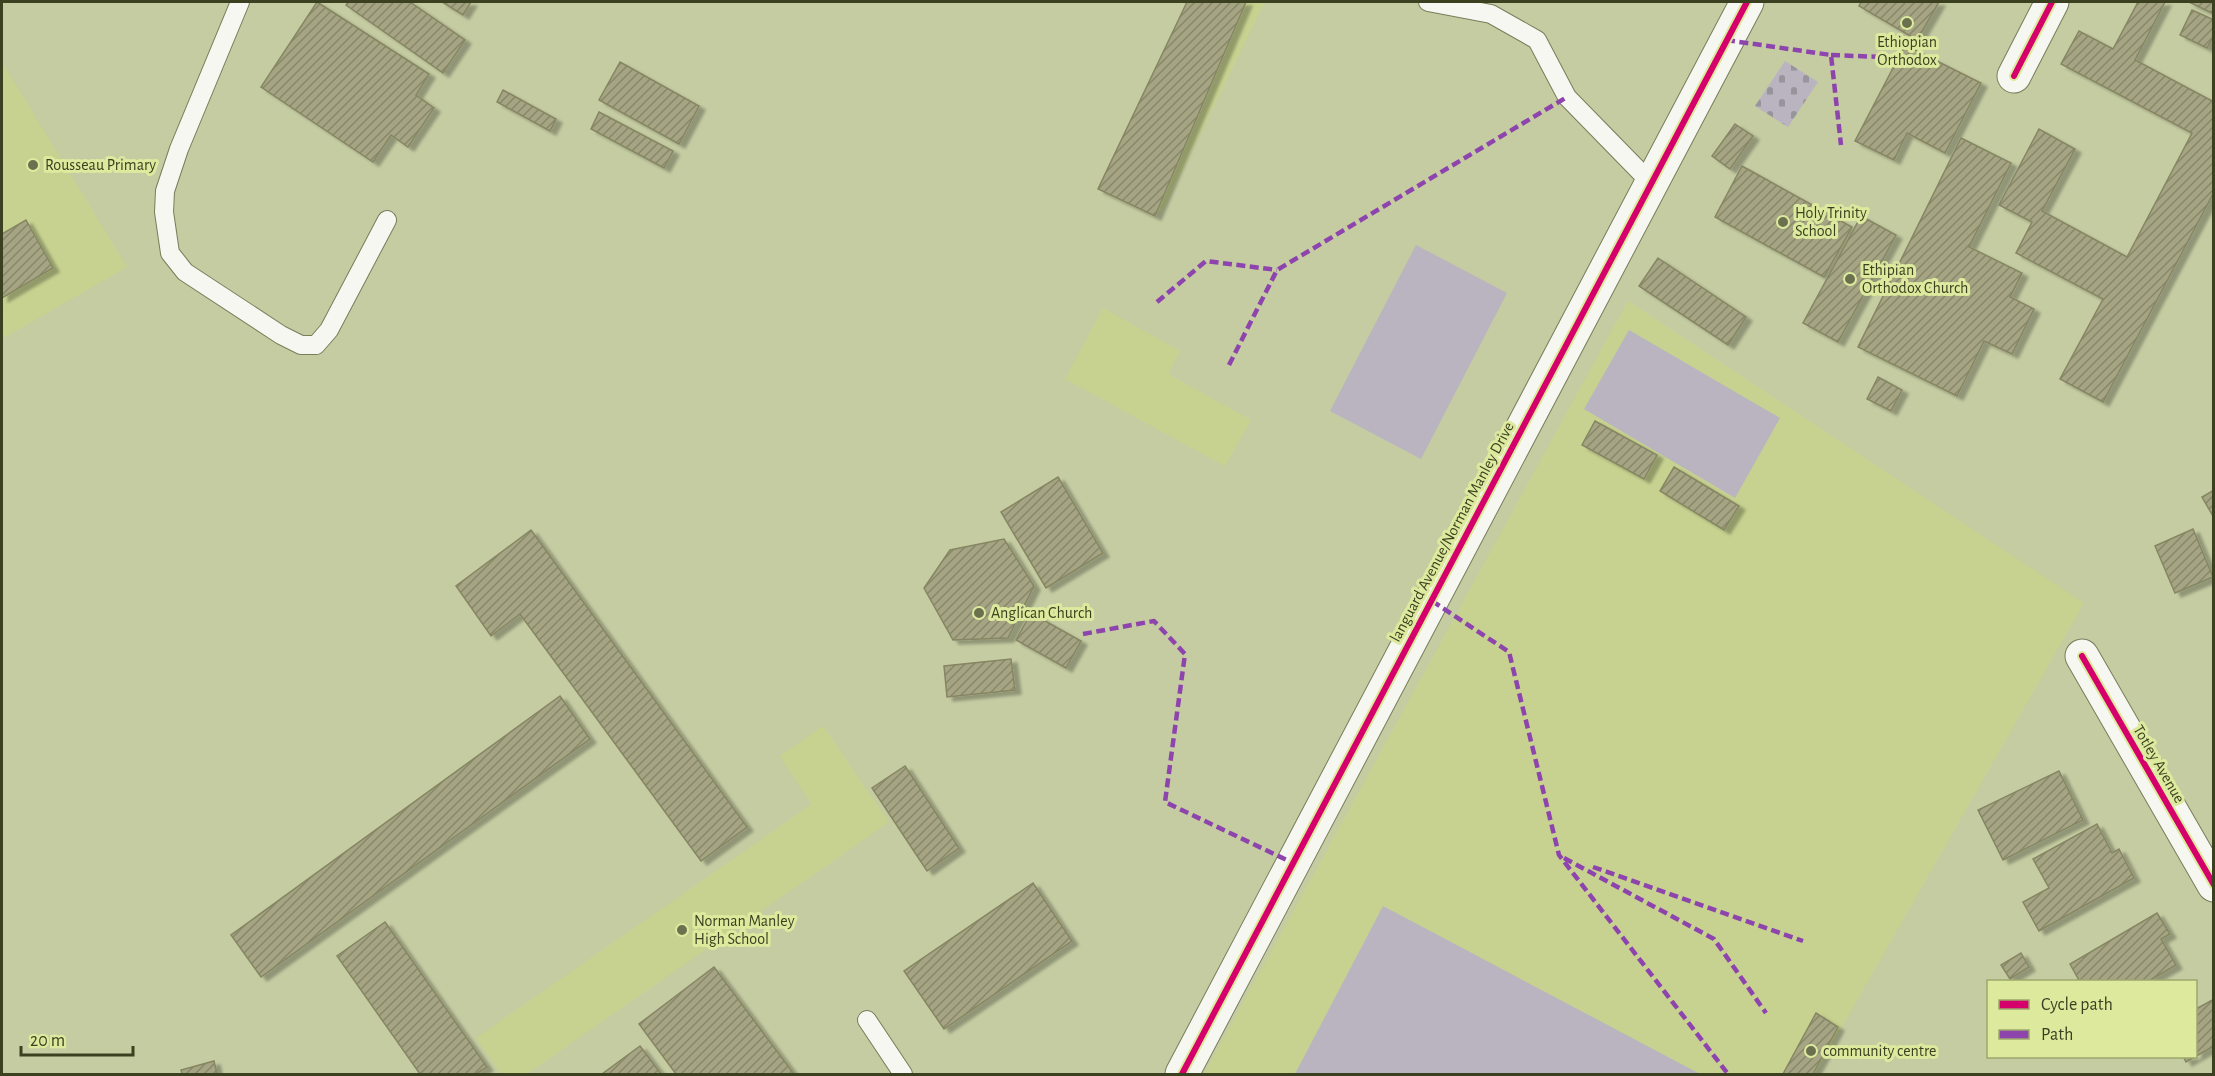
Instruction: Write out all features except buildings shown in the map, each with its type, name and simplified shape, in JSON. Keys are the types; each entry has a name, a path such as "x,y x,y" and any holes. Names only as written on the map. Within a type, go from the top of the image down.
{"street":[{"name":"languard Avenue/Norman Manley Drive","path":"1182,1074 1650,182 1747,2"},
{"path":"2014,75 2052,2"},
{"name":"Totley Avenue","path":"2082,656 2214,885"}],"lane":[{"path":"240,2 179,149 165,191 164,212 170,253 185,272 281,335 301,345 316,345 329,330 387,220"},
{"path":"1428,2 1491,14 1537,40 1567,98 1650,182"},
{"path":"867,1020 903,1074"}],"shaded area":[{"path":"1204,2 1265,2 1162,212 1112,188"},
{"name":"Rousseau Primary","path":"2,62 127,267 2,339"},
{"name":"community centre","path":"1628,301 2084,603 1815,1074 1204,1074"},
{"path":"1103,308 1180,351 1168,374 1251,420 1225,466 1065,379"},
{"name":"Norman Manley High School","path":"823,726 889,822 527,1074 501,1074 476,1038 812,804 780,756"}],"green space":[{"path":"1785,61 1818,82 1788,127 1755,106"},
{"path":"1416,245 1507,293 1421,459 1330,411"},
{"path":"1629,330 1780,418 1735,498 1584,409"},
{"path":"1383,906 1700,1074 1295,1074"}],"marked path":[{"path":"1726,40 1831,55 1841,145"},
{"path":"1831,55 1881,57"},
{"path":"1229,365 1277,270 1567,97"},
{"path":"1157,302 1206,261 1277,270"},
{"path":"1432,601 1509,652 1559,855 1728,1074"},
{"path":"1083,634 1154,621 1185,654 1165,802 1293,863"},
{"path":"1564,858 1714,939 1766,1013"},
{"path":"1593,867 1803,941"}],"cycle path":[{"path":"1182,1074 1747,2"},
{"path":"2014,76 2052,2"},
{"path":"2082,656 2214,885"}],"place":[{"name":"Ethiopian Orthodox","path":"1907,23"},
{"name":"Rousseau Primary","path":"33,165"},
{"name":"Holy Trinity School","path":"1783,222"},
{"name":"Ethipian Orthodox Church","path":"1850,279"},
{"name":"Anglican Church","path":"979,613"},
{"name":"Norman Manley High School","path":"682,930"},
{"name":"community centre","path":"1811,1051"}]}
